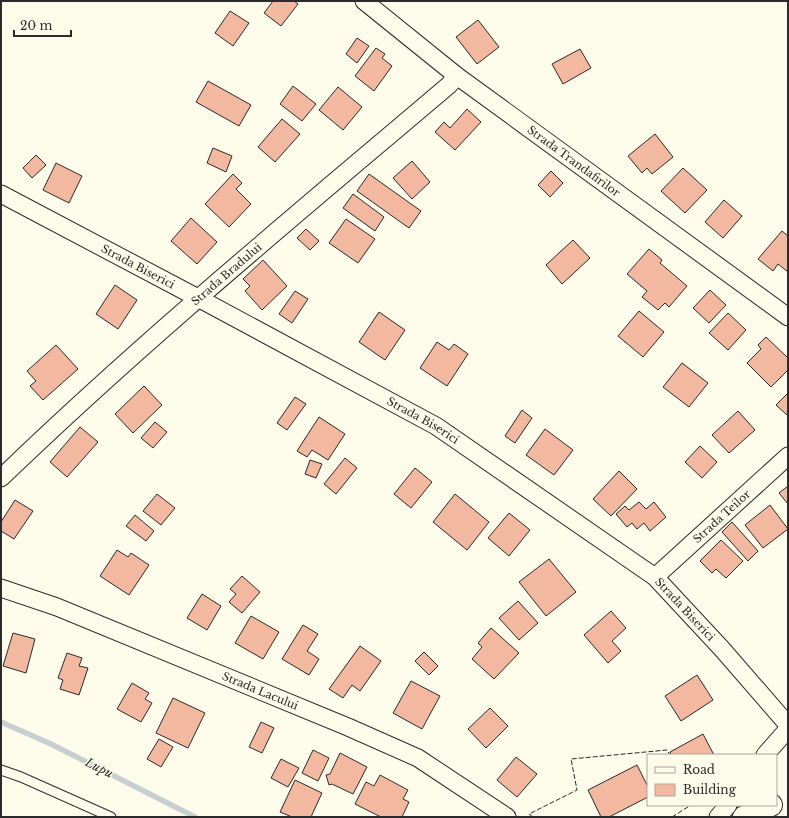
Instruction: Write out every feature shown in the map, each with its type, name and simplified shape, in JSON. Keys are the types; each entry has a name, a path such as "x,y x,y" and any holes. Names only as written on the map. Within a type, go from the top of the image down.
{"highway":[{"path":"777,802 788,797"},
{"path":"744,817 769,806"}],"street":[{"name":"Strada Trandafirilor","path":"364,1 457,76 788,317"},
{"name":"Strada Bradului","path":"1,478 62,418 198,298 437,95 457,76"},
{"name":"Strada Biserici","path":"1,194 436,426 655,577 722,649 788,725"},
{"name":"Strada Teilor","path":"655,577 788,456"},
{"name":"Strada Lacului","path":"1,588 65,610 348,727 418,758 508,817"},
{"path":"766,754 788,729"},
{"path":"718,817 727,806"}],"lane":[{"path":"1,770 21,776 111,817"}],"building":[{"path":"273,1 294,1 298,4 281,26 264,13"},
{"path":"230,11 249,23 233,46 215,33"},
{"path":"478,20 499,47 477,64 456,37"},
{"path":"357,38 369,46 357,63 346,54"},
{"path":"376,48 385,54 382,58 392,66 374,91 355,76"},
{"path":"580,49 591,68 563,84 552,64"},
{"path":"208,81 251,105 239,126 196,102"},
{"path":"293,86 316,104 302,121 280,104"},
{"path":"338,87 362,107 343,130 319,110"},
{"path":"467,109 481,122 455,150 435,132 444,122 450,128"},
{"path":"282,119 300,134 275,162 258,147"},
{"path":"655,134 673,157 652,174 647,168 642,173 628,156"},
{"path":"213,148 232,156 226,172 207,163"},
{"path":"36,155 46,165 32,178 23,168"},
{"path":"412,161 430,182 412,199 393,178"},
{"path":"56,163 82,176 69,203 43,190"},
{"path":"683,168 707,190 685,213 661,191"},
{"path":"551,171 563,183 550,197 538,185"},
{"path":"233,174 242,183 236,189 251,204 229,227 205,204"},
{"path":"369,174 421,211 409,228 357,191"},
{"path":"353,194 384,217 375,231 343,208"},
{"path":"724,200 742,216 723,238 705,222"},
{"path":"191,218 217,242 197,264 171,241"},
{"path":"346,219 375,239 358,263 329,243"},
{"path":"306,229 319,241 310,250 297,238"},
{"path":"782,231 788,236 788,272 778,264 773,271 758,259"},
{"path":"573,240 590,258 562,284 546,265"},
{"path":"649,249 662,260 660,263 687,286 669,307 665,303 658,310 642,297 647,291 627,274"},
{"path":"263,260 287,286 262,310 245,291 250,286 243,279"},
{"path":"115,285 137,300 118,329 96,314"},
{"path":"710,290 726,305 709,323 693,308"},
{"path":"295,291 308,299 292,323 279,314"},
{"path":"639,311 664,332 643,357 618,336"},
{"path":"379,312 405,330 385,360 359,342"},
{"path":"728,313 746,330 728,350 709,333"},
{"path":"766,337 788,358 788,370 771,387 747,363 761,349 758,345"},
{"path":"437,342 449,350 454,344 468,354 447,386 420,368"},
{"path":"56,345 78,369 43,400 30,386 36,381 27,371"},
{"path":"682,363 708,383 689,407 663,387"},
{"path":"144,386 162,405 133,433 115,414"},
{"path":"788,393 788,416 776,405"},
{"path":"295,397 306,404 287,430 277,423"},
{"path":"522,410 532,418 515,443 505,436"},
{"path":"738,411 755,430 729,453 712,435"},
{"path":"319,417 345,434 328,460 312,450 307,457 297,451"},
{"path":"155,422 167,432 153,448 141,438"},
{"path":"80,427 98,442 67,477 50,462"},
{"path":"545,429 573,450 554,475 526,455"},
{"path":"700,446 717,462 702,478 685,462"},
{"path":"345,458 357,468 336,494 324,484"},
{"path":"310,460 322,464 316,478 305,474"},
{"path":"415,468 432,482 411,508 394,494"},
{"path":"619,471 637,489 611,516 593,499"},
{"path":"788,486 788,504 779,493"},
{"path":"157,494 175,508 161,525 143,511"},
{"path":"455,494 489,522 467,550 433,522"},
{"path":"15,500 33,511 14,539 1,531 1,522"},
{"path":"639,502 646,509 654,502 666,517 650,531 644,523 637,529 632,523 627,527 616,514 625,506 629,510"},
{"path":"770,505 788,529 763,548 745,525"},
{"path":"509,513 530,530 509,556 488,538"},
{"path":"135,515 154,531 146,541 126,526"},
{"path":"732,522 758,551 748,561 722,532"},
{"path":"721,540 743,561 726,578 716,569 712,573 700,561"},
{"path":"117,550 128,557 131,553 149,565 129,595 100,576"},
{"path":"549,559 576,592 546,616 519,582"},
{"path":"242,576 260,592 242,613 229,602 236,594 230,589"},
{"path":"202,594 221,606 207,630 187,618"},
{"path":"518,601 538,623 519,640 499,618"},
{"path":"611,611 626,628 612,641 621,651 608,663 584,635"},
{"path":"251,616 279,632 263,659 235,643"},
{"path":"303,625 318,634 307,651 319,659 309,675 282,659"},
{"path":"491,628 519,653 494,679 472,659 482,647 478,643"},
{"path":"13,633 35,639 26,673 3,666"},
{"path":"360,646 381,661 360,691 352,685 343,698 329,689"},
{"path":"424,652 438,666 429,675 415,661"},
{"path":"67,653 82,658 79,666 88,668 79,695 60,689 63,680 58,678"},
{"path":"697,675 713,700 681,721 665,696"},
{"path":"411,681 440,696 422,729 393,713"},
{"path":"132,683 149,693 145,699 152,703 141,722 117,709"},
{"path":"173,698 205,713 188,748 156,733"},
{"path":"490,708 508,726 486,748 468,729"},
{"path":"261,722 274,728 262,753 249,747"},
{"path":"703,734 713,754 671,754 670,752"},
{"path":"159,739 173,747 161,767 147,759"},
{"path":"313,750 329,758 318,781 302,773"},
{"path":"340,753 367,767 353,794 332,784 329,785 326,775 330,774"},
{"path":"516,757 537,774 517,797 497,780"},
{"path":"281,759 299,768 288,787 271,778"},
{"path":"637,765 647,785 647,798 609,817 601,817 588,790"},
{"path":"380,775 408,790 403,799 409,802 402,817 381,817 355,804 366,782 374,786"},
{"path":"295,780 322,793 311,817 292,817 280,812"}],"waterway":[{"name":"Lupu","path":"1,722 51,744 195,817"}],"fence":[{"path":"533,817 529,814 577,790 571,759 667,750 669,754"},
{"path":"672,817 689,806"}]}
